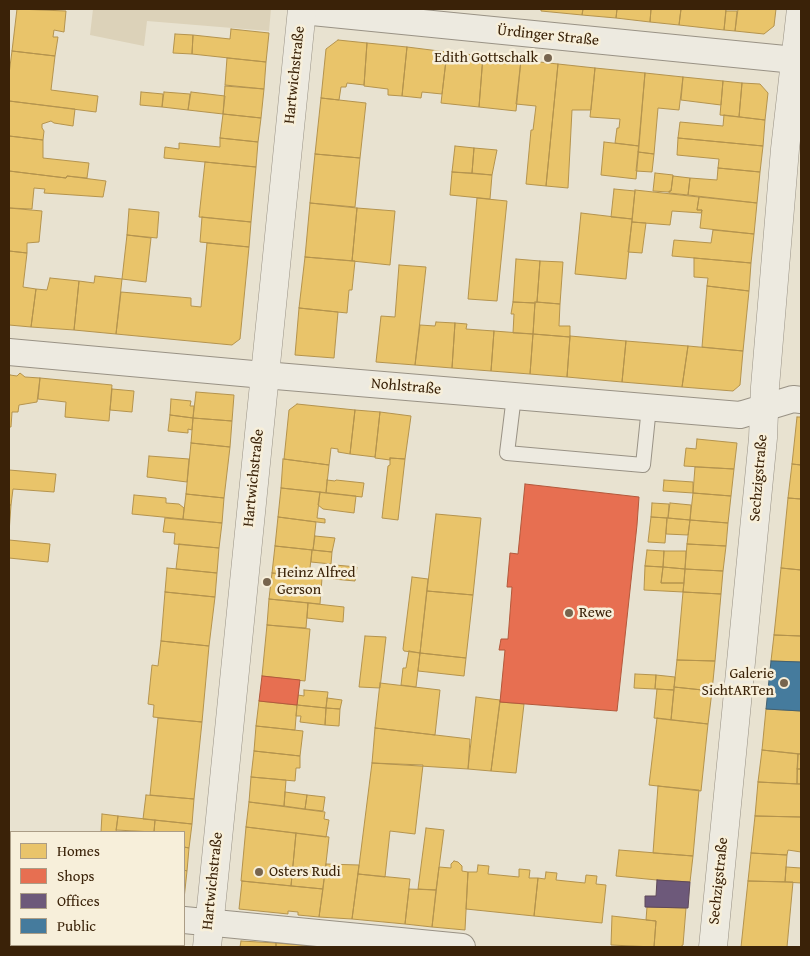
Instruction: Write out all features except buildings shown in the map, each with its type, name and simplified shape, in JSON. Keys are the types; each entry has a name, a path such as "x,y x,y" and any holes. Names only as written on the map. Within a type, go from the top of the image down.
{"street":[{"name":"Sechzigstraße","path":"713,947 750,574 785,149 801,9"},
{"name":"Ürdinger Straße","path":"302,10 796,60"},
{"name":"Hartwichstraße","path":"200,930 264,375 302,10"},
{"name":"Nohlstraße","path":"9,352 740,415 793,399 801,400"},
{"path":"200,930 462,947"}],"lane":[{"path":"514,396 507,453 643,465 649,407"}],"shaded area":[{"path":"93,9 271,9 269,31 147,21 144,46 90,35"}],"place":[{"name":"Edith Gottschalk","path":"548,58"},
{"name":"Heinz Alfred Gerson","path":"267,582"},
{"name":"Rewe","path":"569,613"},
{"name":"Galerie SichtARTen","path":"784,683"},
{"name":"Osters Rudi","path":"259,872"}]}
